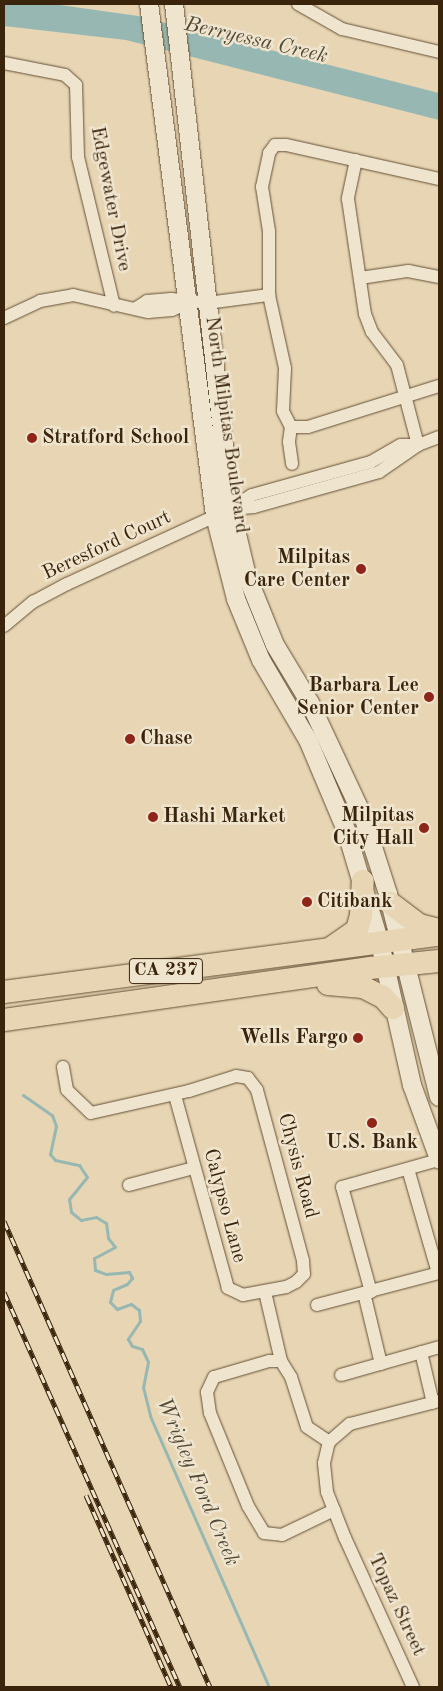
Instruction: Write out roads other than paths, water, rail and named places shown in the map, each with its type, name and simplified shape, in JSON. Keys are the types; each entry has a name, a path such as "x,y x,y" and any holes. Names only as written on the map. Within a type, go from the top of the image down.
{"highway":[{"path":"328,950 357,930 361,915 363,881"},
{"path":"390,903 419,925 439,930"},
{"name":"CA 237","path":"4,992 439,935"},
{"name":"CA 237","path":"4,1020 439,961"},
{"path":"274,982 363,987 383,997 393,1008"}],"main road":[{"name":"North Milpitas Boulevard","path":"149,4 215,516 236,599 257,652 308,740 346,830 363,881 390,942"},
{"name":"North Milpitas Boulevard","path":"174,4 185,82 207,303 231,509 247,576 262,618 349,783 363,816 390,903 390,942"},
{"path":"390,942 395,966 439,1097"},
{"path":"395,966 393,1008 412,1085 439,1160"}],"street":[{"path":"298,4 342,29 439,52"},
{"name":"Edgewater Drive","path":"4,63 65,75 76,85 78,157 114,306"},
{"path":"292,464 289,442 291,428 283,411 285,368 269,295 268,231 262,187 269,153 275,145 286,144 439,179"},
{"path":"356,160 348,199 365,314 372,332 397,365 407,396 418,445"},
{"path":"360,278 408,271 439,277"},
{"path":"4,318 40,301 73,295 114,306 136,308 148,312 168,310 187,303 207,303 269,295"},
{"path":"291,428 308,427 439,386"},
{"name":"Beresford Court","path":"4,626 33,602 231,509 254,507 379,472 418,445 439,437"},
{"name":"Chysis Road","path":"63,1067 66,1090 91,1114 175,1095 236,1076 248,1078 257,1090 304,1274 286,1287 265,1292"},
{"name":"Calypso Lane","path":"175,1095 228,1288 243,1295 265,1292"},
{"path":"381,1364 367,1292 342,1187 439,1160"},
{"path":"129,1185 194,1168"},
{"path":"317,1305 438,1273 408,1169"},
{"path":"265,1292 281,1361 292,1377 307,1426 329,1442 350,1424 436,1402 421,1352"},
{"path":"341,1375 439,1347"},
{"path":"281,1361 269,1361 214,1377 207,1392 210,1413 248,1506 264,1533 282,1535 334,1510"},
{"name":"Topaz Street","path":"329,1442 324,1464 327,1492 345,1538 414,1687"}],"water":[{"path":"4,4 53,4 138,16 439,93 439,120 126,40 4,26"}],"waterway":[{"name":"Wrigley Ford Creek","path":"23,1095 52,1115 56,1126 50,1154 55,1160 79,1165 87,1177 69,1199 71,1212 81,1220 96,1217 106,1223 108,1238 115,1247 94,1258 95,1270 106,1274 129,1272 132,1278 127,1284 113,1290 110,1302 117,1309 131,1304 139,1310 140,1321 128,1339 132,1346 142,1349 148,1362 143,1387 150,1416 269,1687"}],"railway":[{"path":"4,1221 210,1687"},
{"path":"4,1292 180,1687"},
{"path":"86,1495 171,1687"}],"place":[{"name":"Stratford School","path":"32,438"},
{"name":"Milpitas Care Center","path":"361,569"},
{"name":"Barbara Lee Senior Center","path":"429,697"},
{"name":"Chase","path":"130,739"},
{"name":"Hashi Market","path":"153,817"},
{"name":"Milpitas City Hall","path":"424,828"},
{"name":"Citibank","path":"307,902"},
{"name":"Wells Fargo","path":"358,1038"},
{"name":"U.S. Bank","path":"372,1123"}],"water label":[{"name":"Berryessa Creek","path":"256,41"}]}
